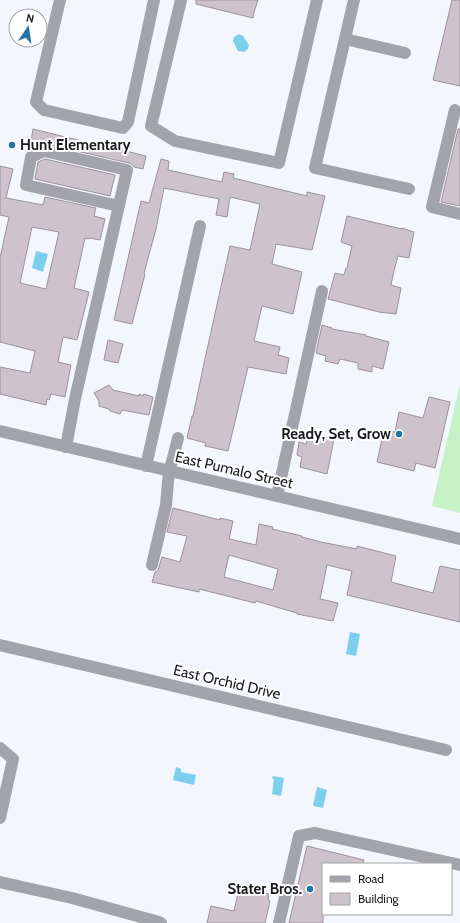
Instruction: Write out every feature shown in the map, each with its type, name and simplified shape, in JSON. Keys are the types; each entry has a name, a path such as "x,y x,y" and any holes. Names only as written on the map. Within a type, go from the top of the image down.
{"street":[{"path":"60,0 36,102 44,110 123,128 128,122 154,0"},
{"path":"181,0 151,126 175,141 279,163 317,0"},
{"path":"354,0 315,168 409,189"},
{"path":"345,39 405,53"},
{"path":"455,110 432,207 460,214"},
{"path":"66,447 75,399 119,206 127,170 44,151 31,157 26,184 119,206"},
{"path":"146,466 200,226"},
{"path":"277,496 322,291"},
{"name":"East Pumalo Street","path":"0,431 460,539"},
{"path":"152,565 166,505 169,471 178,438"},
{"name":"East Orchid Drive","path":"0,645 446,750"},
{"path":"0,748 13,758 0,818"},
{"path":"279,923 299,836 316,833 451,863"},
{"path":"0,882 72,898 161,923"}],"green space":[{"path":"460,384 460,513 432,506"}],"water":[{"path":"239,34 243,36 249,45 248,49 244,52 238,51 233,41 234,37"},
{"path":"36,251 48,254 43,272 32,268"},
{"path":"350,632 360,634 356,656 346,654"},
{"path":"176,767 181,769 181,772 196,775 194,785 173,780"},
{"path":"273,776 284,778 281,796 272,794"},
{"path":"317,787 327,790 323,808 313,806"}],"building":[{"path":"196,0 258,0 253,18 196,4"},
{"path":"452,0 460,0 460,86 433,80"},
{"path":"33,129 146,156 143,169 134,167 129,163 31,141"},
{"path":"458,129 460,129 460,206 441,202"},
{"path":"45,159 115,175 110,196 35,179 38,162"},
{"path":"161,159 169,161 168,170 222,182 224,172 234,174 233,178 307,196 307,192 325,196 312,250 276,244 272,264 302,272 293,314 262,306 254,341 280,347 278,355 289,358 286,374 248,367 228,451 205,446 206,443 187,438 230,246 250,250 260,204 230,197 227,217 216,215 219,199 164,188 156,229 132,324 114,320 141,201 149,203"},
{"path":"0,166 13,169 6,198 43,205 45,197 96,208 94,216 105,219 100,240 85,238 74,288 89,292 77,340 63,337 58,362 71,365 65,397 51,394 49,400 47,399 46,405 0,394 0,367 30,373 35,351 0,342 0,258 9,217 0,215","holes":["32,227 59,232 46,289 20,283"]},
{"path":"347,216 414,232 409,258 398,256 394,271 391,285 401,288 396,314 379,312 328,299 335,273 344,275 347,268 352,246 341,242"},
{"path":"322,325 332,329 366,335 389,342 383,369 372,366 372,372 358,369 358,363 340,359 338,364 325,361 326,356 316,353"},
{"path":"108,340 123,344 118,363 104,360"},
{"path":"109,385 113,390 139,396 139,394 143,396 144,394 153,397 149,415 122,410 120,414 99,406 99,401 94,393"},
{"name":"Ready, Set, Grow","path":"429,397 450,402 435,468 416,463 414,471 377,462 384,430 395,432 399,412 423,418"},
{"path":"309,433 334,439 327,474 300,467 302,457 297,455 299,442 306,444"},
{"path":"173,508 220,520 220,518 233,521 229,539 256,545 259,524 321,542 357,549 357,546 396,556 391,582 433,593 440,566 460,570 460,622 347,595 352,571 327,565 320,599 338,603 333,621 297,614 256,601 255,603 199,589 199,592 152,582 162,557 180,562 187,536 167,532","holes":["229,555 278,569 273,590 224,577"]},
{"name":"Stater Bros.","path":"307,846 364,860 363,863 322,863 323,923 289,923"},
{"path":"244,888 269,894 268,900 270,901 265,923 207,923 211,906 234,911 238,893 243,895"}],"place":[{"name":"Hunt Elementary","path":"12,145"},
{"name":"Ready, Set, Grow","path":"399,434"},
{"name":"Stater Bros.","path":"310,889"}]}
